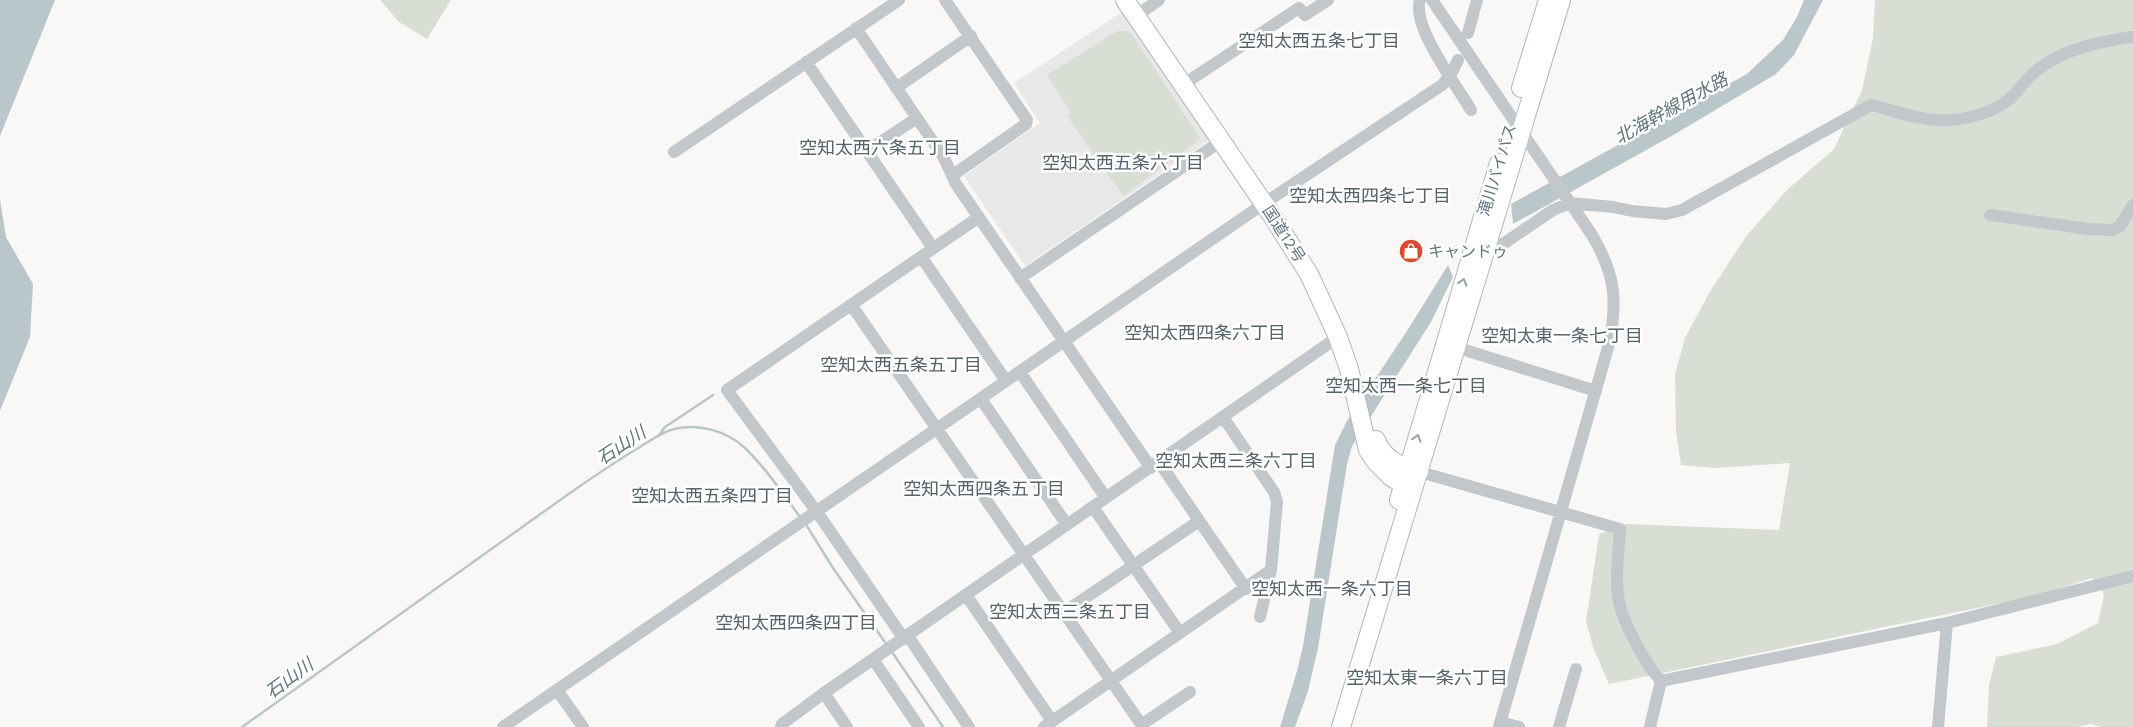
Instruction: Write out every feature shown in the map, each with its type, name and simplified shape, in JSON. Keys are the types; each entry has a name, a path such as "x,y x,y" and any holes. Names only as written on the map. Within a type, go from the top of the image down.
{"highway":[{"name":"国道12号","path":"1124,0 1220,141 1268,201 1310,274 1359,389"},
{"name":"滝川バイパス","path":"1451,346 1487,245 1548,0"},
{"name":"滝川バイパス","path":"1410,475 1451,346 1517,124 1561,0"},
{"name":"国道12号","path":"1140,5 1268,201 1316,268 1331,297 1345,328 1370,435 1368,450 1376,462 1391,477 1410,475"},
{"path":"1330,727 1410,475"},
{"path":"1341,727 1410,475"}],"street":[{"path":"674,152 899,0"},
{"path":"946,0 1027,120 1026,124 953,175"},
{"path":"1140,5 1159,0"},
{"path":"1190,80 1299,8 1305,15 1328,0"},
{"path":"1420,0 1417,7 1430,45 1471,110"},
{"path":"1432,0 1604,256 1614,291 1613,326 1596,392 1500,724 1519,727"},
{"path":"1468,33 1474,1"},
{"path":"856,28 944,158 956,184 1064,342 1199,521 1246,589"},
{"path":"896,88 971,36"},
{"path":"1487,245 1500,246 1568,200 1632,211 1666,214 1682,210 1871,106 1913,118 1948,120 1967,118 1989,111 2008,101 2036,71 2058,57 2081,49 2133,37"},
{"path":"503,727 1268,201 1442,85 1450,76 1458,60"},
{"path":"806,62 933,248"},
{"path":"867,152 917,118"},
{"path":"1020,278 1220,141"},
{"path":"1990,215 2088,229 2113,230 2120,226 2133,205"},
{"path":"969,727 902,640 813,515 728,390 922,258 933,248 978,217"},
{"path":"922,258 1006,381"},
{"path":"852,306 1142,726 1190,692"},
{"path":"781,727 782,724 824,693 1338,337"},
{"path":"1451,346 1596,392"},
{"path":"1020,372 1106,498"},
{"path":"981,399 1067,525"},
{"path":"1223,417 1274,492 1277,502 1271,570 1260,617"},
{"path":"1410,475 1620,529 1618,596 1623,614 1649,668 1661,681"},
{"path":"1093,507 1180,633"},
{"path":"1063,613 1199,521"},
{"path":"966,595 1047,725 1271,570"},
{"path":"1661,681 1947,623 2133,576"},
{"path":"1938,727 1947,623"},
{"path":"878,656 919,727"},
{"path":"1559,727 1576,669"},
{"path":"1650,727 1661,681"},
{"path":"557,690 584,727"},
{"path":"824,693 847,727"}],"shaded area":[{"path":"0,0 55,0 0,136"},
{"path":"380,0 451,0 427,39 399,22"},
{"path":"1804,0 1823,0 1794,55 1776,74 1675,134 1513,224 1511,204 1747,74 1783,40 1797,17"},
{"path":"1875,0 2133,0 2133,727 2101,727 2091,724 2077,727 1987,727 1989,685 1996,657 2057,644 2098,623 2104,594 2092,578 2035,596 1609,684 1593,647 1586,622 1599,534 1626,524 1779,530 1790,463 1715,468 1681,465 1676,432 1675,374 1685,338 1709,293 1747,235 1787,190 1834,149 1862,90 1873,38"},
{"path":"1125,10 1214,137 1025,266 964,176 1040,123 1014,83"},
{"path":"1117,31 1130,31 1201,139 1123,196 1067,116 1071,113 1047,75"},
{"path":"0,199 6,237 33,284 30,337 0,411"},
{"path":"1448,265 1453,277 1431,322 1352,446 1347,464 1318,648 1308,691 1295,727 1280,727 1303,646 1335,445 1347,421"}],"waterway":[{"path":"660,434 665,427 713,395"},
{"name":"石山川","path":"242,727 579,487 657,436 670,430 683,427 703,428 721,433 738,442 760,464 800,517"},
{"name":"石山川","path":"805,523 833,568 887,645"},
{"name":"石山川","path":"892,652 943,727"}],"place":[{"name":"キャンドゥ","path":"1411,251"}],"district":[{"name":"空知太西五条七丁目","path":"1319,40"},
{"name":"空知太西六条五丁目","path":"880,147"},
{"name":"空知太西五条六丁目","path":"1123,162"},
{"name":"空知太西四条七丁目","path":"1370,195"},
{"name":"空知太西四条六丁目","path":"1205,332"},
{"name":"空知太東一条七丁目","path":"1562,335"},
{"name":"空知太西五条五丁目","path":"901,364"},
{"name":"空知太西一条七丁目","path":"1406,385"},
{"name":"空知太西三条六丁目","path":"1236,460"},
{"name":"空知太西四条五丁目","path":"984,488"},
{"name":"空知太西五条四丁目","path":"712,495"},
{"name":"空知太西一条六丁目","path":"1332,588"},
{"name":"空知太西三条五丁目","path":"1070,611"},
{"name":"空知太西四条四丁目","path":"796,622"},
{"name":"空知太東一条六丁目","path":"1427,677"}],"water label":[{"name":"北海幹線用水路","path":"1671,108"}]}
